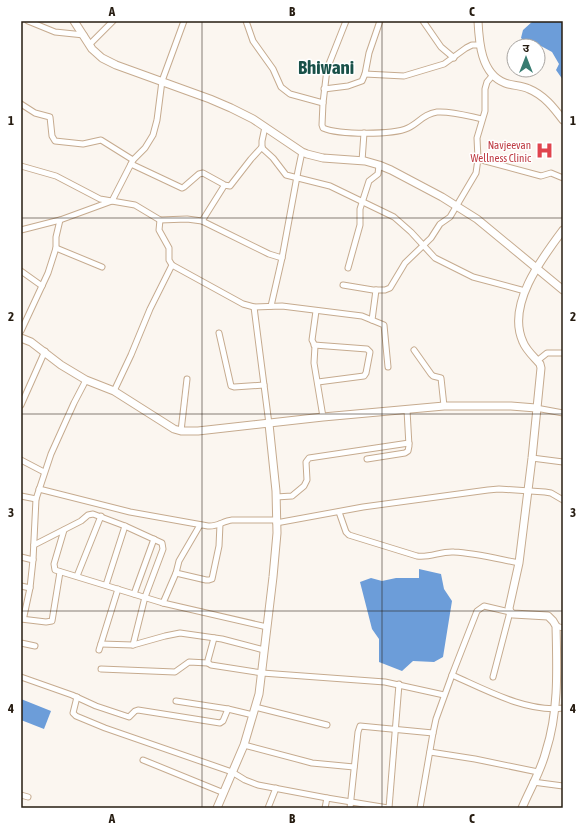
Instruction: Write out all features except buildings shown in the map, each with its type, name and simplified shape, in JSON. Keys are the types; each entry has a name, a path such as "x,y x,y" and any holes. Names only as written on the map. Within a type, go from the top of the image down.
{"street":[{"path":"28,21 55,32 84,35"},
{"path":"74,21 89,45 96,53 116,66 162,81 231,108 266,127 302,152 323,158 362,161 379,165 442,197 477,219 563,290"},
{"path":"89,45 113,21"},
{"path":"21,230 60,220 112,201 132,162 148,144 153,135 157,120 162,81 184,21"},
{"path":"246,21 252,41 272,69 282,87 290,94 323,103"},
{"path":"346,21 329,63 324,89 323,128 340,132 364,133 400,131 413,126 425,116 437,112 450,112 482,119"},
{"path":"324,89 359,83 365,74 371,46 380,21"},
{"path":"423,21 441,47 454,58"},
{"path":"478,21 482,55 493,75 503,83 525,87 535,92 550,104 563,120"},
{"path":"365,74 402,76 444,64 470,46 480,45"},
{"path":"343,285 376,290 390,288 405,263 423,244 431,238 440,224 449,218 476,173 478,159 477,138 485,111 485,86 493,75"},
{"path":"21,104 35,113 50,117 52,136 56,141 83,144 101,140 132,162 182,188 184,188 199,174 203,173 224,185 230,186 262,147"},
{"path":"266,127 262,141 263,150 273,158 284,173 297,178 330,186 385,212 400,222 435,258 470,275 525,291"},
{"path":"362,161 364,133"},
{"path":"271,306 282,258 302,152"},
{"path":"478,159 541,176 552,173 563,178"},
{"path":"348,268 360,225 360,210 370,181 378,174 379,165"},
{"path":"21,166 56,176 96,197 135,205 160,220 187,219 202,221 269,254 282,258"},
{"path":"202,221 224,185"},
{"path":"21,331 42,286 56,248 56,237 60,220"},
{"path":"160,220 159,230 169,248 169,260 172,265 243,304 254,307 271,306 362,316 384,325 388,367"},
{"path":"493,677 510,612 510,604 519,563 541,368 538,361 524,346 520,331 519,316 525,291 537,268 560,239 563,230"},
{"path":"56,248 102,268"},
{"path":"114,391 172,265"},
{"path":"21,271 42,286"},
{"path":"372,320 376,290"},
{"path":"216,808 224,793 244,745 259,694 276,544 276,498 269,424 254,307"},
{"path":"316,310 312,338 314,345 314,363 323,417"},
{"path":"220,333 231,386 264,385"},
{"path":"21,338 32,342 61,365 86,380 114,391 174,429 188,432 323,417 444,406 511,406 536,408 563,413"},
{"path":"314,345 367,349 370,352 366,374 364,376 318,382"},
{"path":"414,350 431,374 441,378 444,406"},
{"path":"21,405 45,352"},
{"path":"538,361 547,353 563,353"},
{"path":"181,431 187,379"},
{"path":"60,572 52,621 46,622 21,619 24,616 30,588 36,499 44,472 74,403 86,380"},
{"path":"367,459 405,452 409,449 406,410"},
{"path":"276,498 292,496 304,486 307,480 306,462 309,458 409,443"},
{"path":"532,458 563,462"},
{"path":"21,460 44,472"},
{"path":"39,489 130,512 213,526 227,520 276,522 339,512 371,505 472,491 499,489 527,490 552,493 563,500"},
{"path":"21,496 36,499"},
{"path":"339,512 346,532 350,535 417,556 430,557 440,553 454,552 519,563"},
{"path":"34,545 81,521 90,514 101,516 162,543 163,549 145,597 133,645"},
{"path":"77,576 101,516"},
{"path":"176,573 206,580 212,579 219,546 220,524"},
{"path":"163,603 176,573 179,561 200,525"},
{"path":"106,585 125,526"},
{"path":"64,530 54,564 55,570 163,603 267,627"},
{"path":"134,594 154,539"},
{"path":"21,557 33,560"},
{"path":"21,586 30,588"},
{"path":"99,650 118,590"},
{"path":"420,808 433,733 444,695 477,611 484,606 518,615 548,616 560,627 558,681 553,724 546,752 522,808"},
{"path":"101,644 133,645 180,633 214,638 264,650"},
{"path":"208,663 214,638"},
{"path":"21,643 35,646"},
{"path":"101,669 175,672 189,662 208,663 210,665 262,673 370,680 399,684 444,695"},
{"path":"452,674 497,694 536,708 563,708"},
{"path":"21,677 129,717 138,710 220,723 228,709"},
{"path":"76,697 73,713 76,716 232,772 250,783 327,798 351,805 389,808 399,684"},
{"path":"176,701 228,709 252,715"},
{"path":"255,707 327,725"},
{"path":"351,805 354,767 360,726 433,733"},
{"path":"244,745 312,763 354,767"},
{"path":"430,752 486,761 538,772"},
{"path":"143,760 224,793"},
{"path":"533,782 563,786"},
{"path":"268,808 276,788"},
{"path":"21,795 28,797"},
{"path":"325,808 327,798"}],"water":[{"path":"533,21 563,21 563,80 556,70 559,64 552,52 546,49 546,38 521,38 523,30"},
{"path":"419,569 441,574 444,589 452,601 443,657 434,662 413,661 402,671 379,662 379,639 372,629 360,582 371,578 382,581 396,578 419,578"},
{"path":"21,699 51,711 44,729 21,720"}],"place":[{"name":"Navjeevan Wellness Clinic","path":"544,151"}],"district":[{"name":"Bhiwani","path":"326,67"}]}
